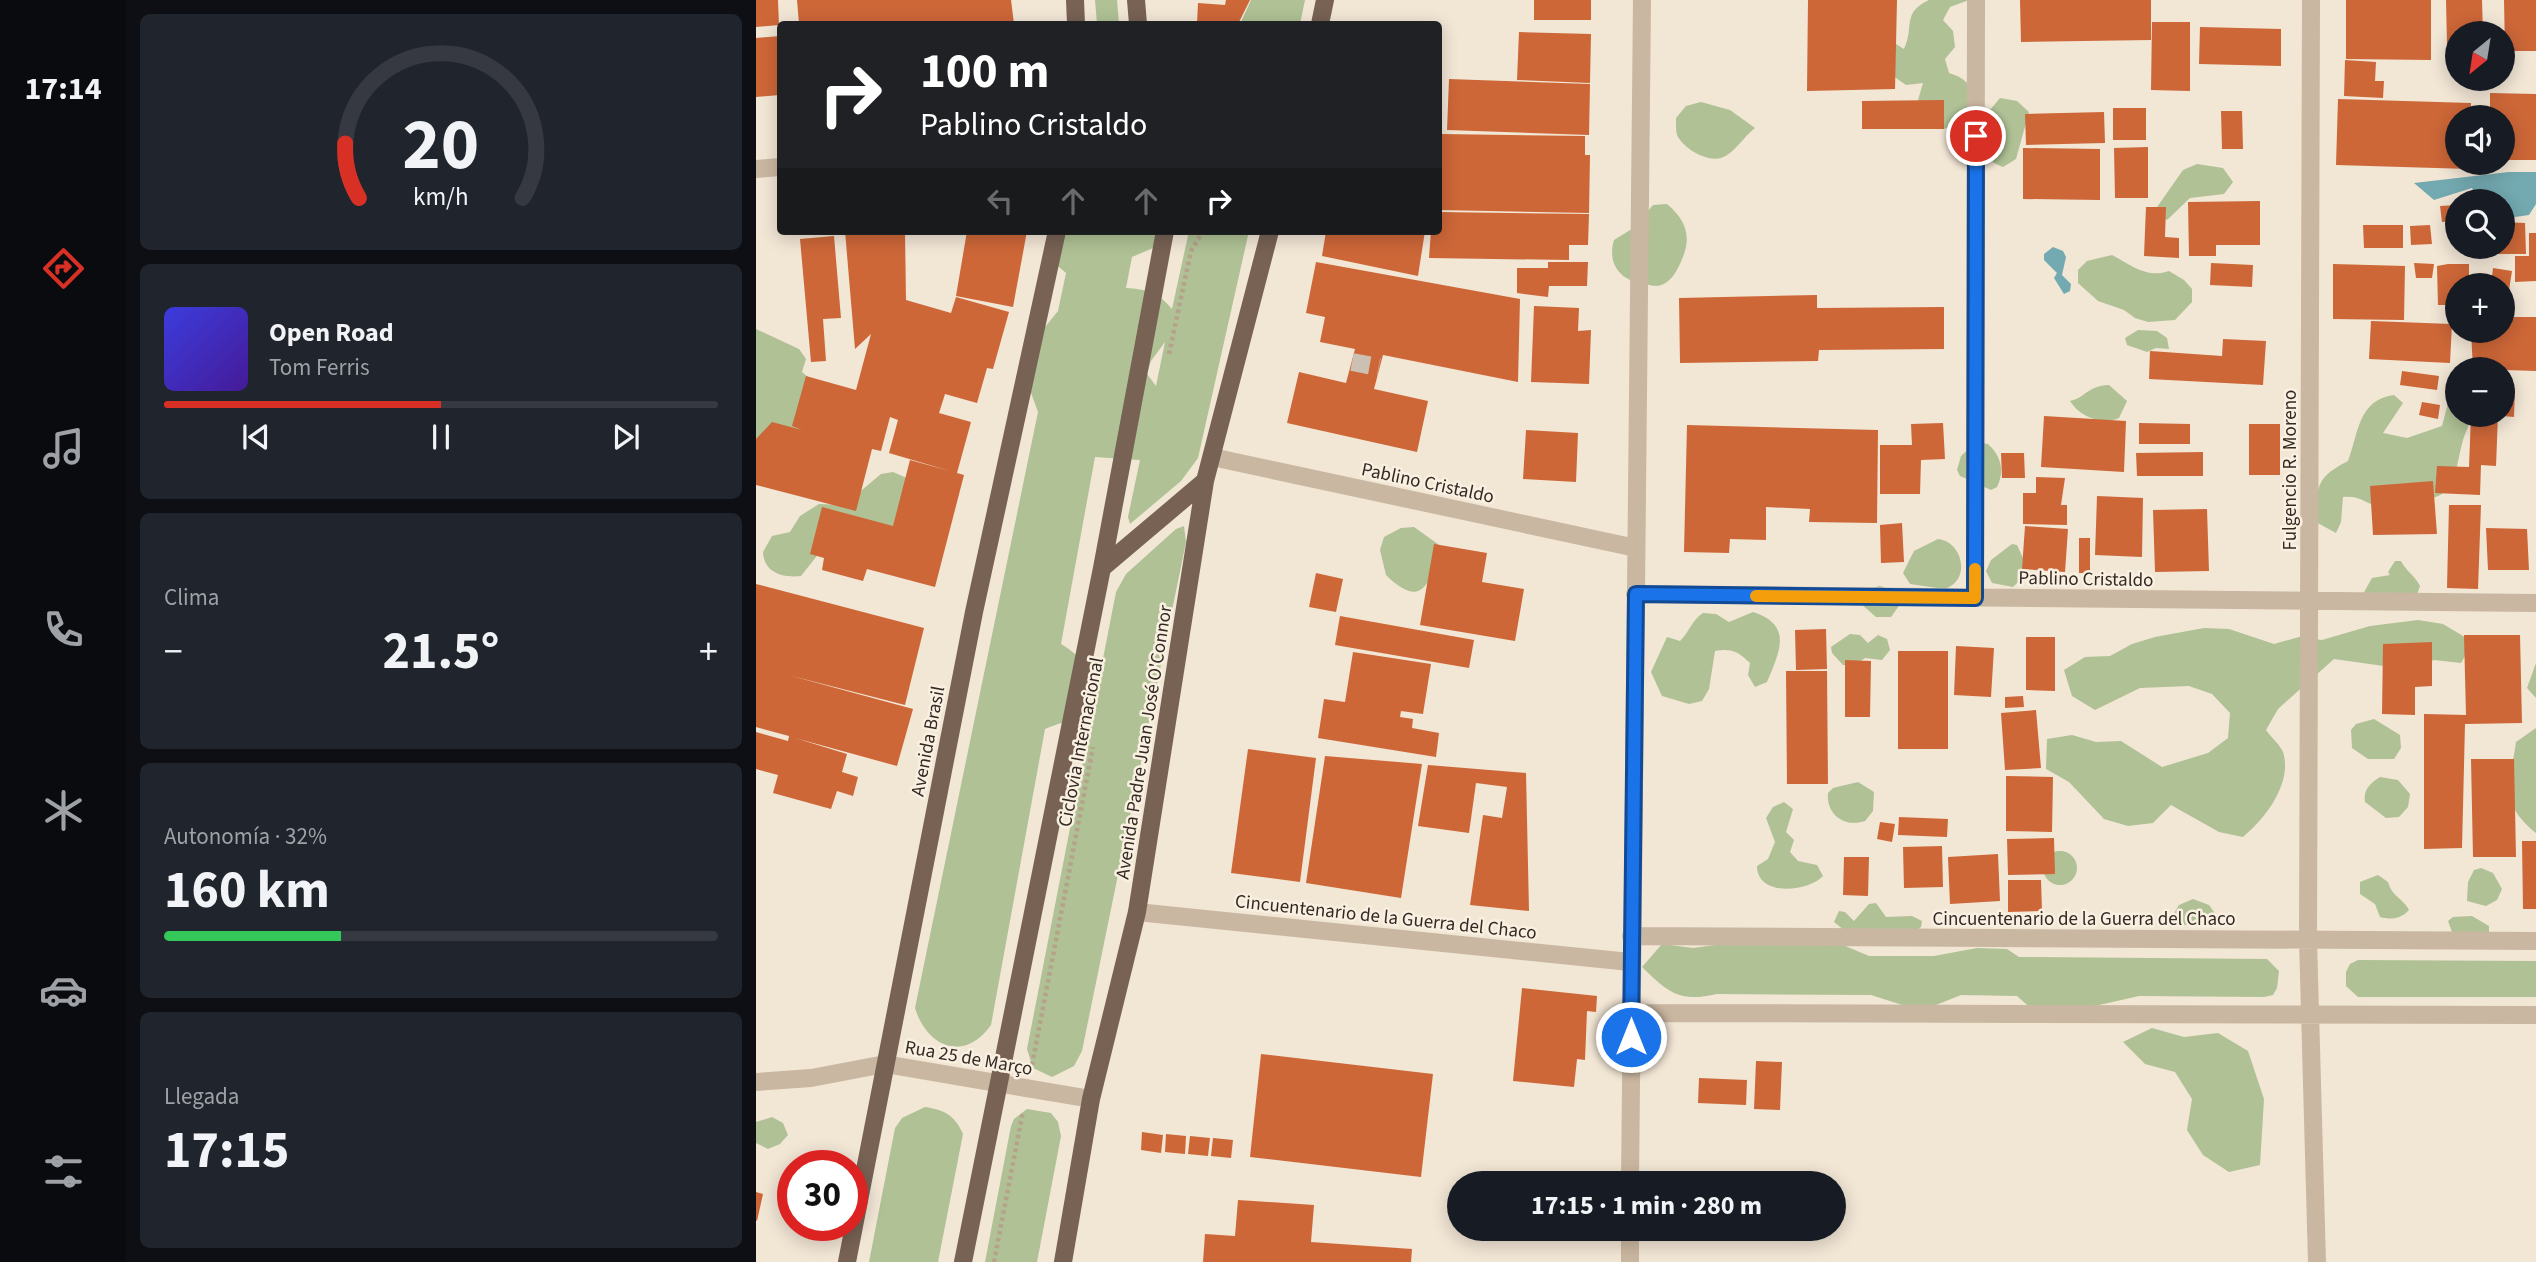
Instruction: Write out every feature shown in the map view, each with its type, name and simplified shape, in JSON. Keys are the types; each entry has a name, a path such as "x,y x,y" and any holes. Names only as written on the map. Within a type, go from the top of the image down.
{"main road":[{"path":"1075,0 1076,21"},
{"path":"1136,0 1138,21"},
{"path":"1321,21 1325,0"},
{"name":"Avenida Brasil","path":"848,1262 977,599 1056,235"},
{"path":"963,1262 1102,568 1165,235"},
{"name":"Avenida Padre Juan José O'Connor","path":"1063,1262 1091,1099 1137,912 1205,481 1269,235"},
{"path":"1102,568 1205,481"}],"street":[{"path":"1630,1171 1630,962 1642,0"},
{"path":"1975,598 1976,0"},
{"name":"Fulgencio R. Moreno","path":"2311,0 2308,940 2316,1262"},
{"path":"756,169 777,167"},
{"name":"Pablino Cristaldo","path":"1212,457 1636,548"},
{"name":"Pablino Cristaldo","path":"1636,594 2536,603"},
{"name":"Cincuentenario de la Guerra del Chaco","path":"1137,912 1630,962"},
{"name":"Cincuentenario de la Guerra del Chaco","path":"1631,936 2536,941"},
{"path":"1631,1013 2536,1015"},
{"name":"Rua 25 de Março","path":"756,1082 811,1078 885,1064 1091,1099"},
{"path":"1630,1241 1630,1262"}],"path":[{"path":"1168,356 1191,251 1201,235"},
{"name":"Ciclovia Internacional","path":"994,1262 1096,734"}],"green space":[{"path":"1095,0 1117,0 1119,21 1097,21"},
{"path":"1251,0 1305,0 1301,21 1241,21"},
{"path":"1929,0 1969,0 1950,7 1943,20 1953,31 1955,47 1945,59 1949,73 1969,85 1976,108 1990,110 2000,98 2017,101 2029,112 2016,159 2003,167 1982,153 1959,123 1944,129 1914,114 1923,83 1906,85 1893,76 1888,61 1896,44 1904,49 1912,15 1920,5"},
{"path":"1701,102 1730,110 1755,128 1731,152 1721,158 1709,158 1696,153 1684,145 1677,135 1676,118 1686,106"},
{"path":"2197,164 2223,168 2233,182 2224,194 2190,198 2167,220 2155,210 2183,170"},
{"path":"1667,204 1680,218 1686,232 1686,248 1679,266 1670,280 1659,286 1629,279 1622,275 1614,264 1614,240 1635,227 1653,205"},
{"path":"1052,235 1170,235 1160,245 1132,257 1126,288 1152,293 1172,309 1188,235 1248,235 1198,458 1181,481 1130,524 1128,517 1140,460 1095,457 1061,644 1086,666 1093,684 1092,694 1077,716 1045,729 991,1025 980,1037 958,1047 937,1041 928,1032 915,1008 1038,412 1031,393 1030,354 1033,342 1058,311 1066,273 1053,262","holes":["1165,342 1156,386 1147,374 1151,361"]},
{"path":"2112,255 2146,272 2169,271 2184,280 2192,289 2192,302 2175,320 2148,322 2098,301 2078,283 2078,270 2087,261"},
{"path":"756,329 799,349 806,359 802,372 839,404 756,464"},
{"path":"2138,330 2157,331 2167,338 2169,349 2156,348 2147,352 2127,345 2125,338"},
{"path":"2109,385 2127,401 2119,418 2105,421 2092,418 2079,411 2070,401 2091,390"},
{"path":"2394,395 2403,403 2383,433 2407,438 2442,426 2445,415 2445,427 2468,427 2454,478 2444,492 2423,501 2385,507 2353,497 2343,497 2341,522 2336,533 2314,521 2320,484 2329,473 2348,461 2362,419 2373,403"},
{"path":"1976,442 1988,444 2000,464 2001,475 1997,487 1991,490 1960,476 1957,470 1961,456"},
{"path":"893,472 909,479 902,527 824,540 816,557 801,576 781,575 767,565 763,552 772,536 790,532 800,516 819,504 844,505 881,474"},
{"path":"1184,526 1186,542 1082,1051 1074,1066 1052,1077 1033,1068 1027,1049 1116,592 1126,574 1176,529"},
{"path":"1414,527 1442,547 1429,581 1417,591 1409,591 1386,575 1380,550 1384,537 1401,528"},
{"path":"1938,539 1954,547 1958,554 1961,571 1958,579 1944,589 1910,584 1903,573 1914,551"},
{"path":"2012,544 2017,545 2023,558 2022,578 2013,587 1992,583 1986,571 1991,560"},
{"path":"2395,561 2401,561 2418,582 2420,586 2416,597 2363,594 2372,578 2390,575 2388,572"},
{"path":"1880,586 1896,592 1901,603 1891,617 1876,617 1860,603 1868,589"},
{"path":"1753,612 1766,617 1774,624 1780,640 1767,682 1755,687 1748,675 1750,663 1734,651 1721,650 1715,651 1709,689 1702,701 1689,704 1662,696 1651,672 1667,637 1680,641 1703,613 1716,614 1729,622"},
{"path":"2418,620 2443,624 2473,642 2461,663 2434,660 2412,670 2334,659 2278,709 2266,730 2283,752 2284,776 2281,788 2268,810 2243,837 2219,832 2171,805 2153,823 2128,826 2104,819 2069,782 2046,769 2047,739 2072,735 2096,742 2121,741 2162,767 2208,753 2228,738 2230,713 2212,694 2189,686 2140,688 2095,710 2072,696 2064,670 2085,657 2110,656 2132,644 2155,637 2204,628 2229,629 2274,644 2299,637 2322,640 2370,626"},
{"path":"1850,634 1860,635 1868,643 1878,635 1887,639 1890,650 1882,660 1865,658 1854,665 1843,665 1832,653 1831,647"},
{"path":"2536,663 2536,698 2527,688"},
{"path":"2374,719 2400,735 2401,748 2394,759 2368,759 2352,748 2351,730 2356,724"},
{"path":"2536,728 2536,833 2516,812 2510,782 2516,742"},
{"path":"2380,777 2398,780 2410,794 2408,807 2399,817 2386,818 2365,802 2366,790"},
{"path":"1858,782 1874,792 1873,811 1865,821 1850,823 1833,813 1828,793 1833,788"},
{"path":"1784,802 1793,809 1786,832 1794,840 1790,852 1798,861 1817,865 1823,876 1806,886 1784,889 1765,883 1759,876 1757,866 1768,859 1775,842 1766,818 1773,807"},
{"path":"2060,851 2072,856 2077,868 2072,880 2060,885 2048,880 2043,868 2048,856"},
{"path":"2481,868 2493,873 2502,889 2497,900 2486,906 2467,901 2468,882 2474,870"},
{"path":"2378,875 2388,882 2392,891 2407,906 2409,910 2403,915 2380,917 2375,904 2360,894 2360,882"},
{"path":"2193,899 2209,905 2216,915 2207,924 2179,925 2173,915 2179,905"},
{"path":"1876,903 1886,917 1912,916 1922,921 1921,927 1916,931 1844,930 1834,922 1839,911 1845,912 1854,921 1869,904"},
{"path":"2472,916 2489,926 2489,932 2452,932 2448,921 2453,917"},
{"path":"1790,935 1824,937 1869,956 1934,956 1977,948 2007,949 2019,957 2267,959 2279,971 2277,988 2273,995 2264,997 2139,996 2099,1005 2035,1012 2017,996 1961,995 1921,1011 1871,995 1683,996 1667,989 1642,967 1662,944 1693,948"},
{"path":"2358,960 2536,961 2536,997 2358,997 2346,986 2346,972 2350,964"},
{"path":"2152,1028 2184,1037 2218,1033 2248,1051 2264,1099 2260,1165 2229,1172 2203,1155 2187,1130 2192,1099 2175,1072 2145,1064 2123,1042"},
{"path":"925,1107 948,1114 963,1134 938,1262 869,1262 895,1128 902,1118"},
{"path":"1027,1109 1051,1113 1058,1122 1061,1136 1037,1262 985,1262 1011,1126 1014,1119"},
{"path":"772,1117 783,1123 788,1135 780,1144 768,1149 756,1143 756,1122"}],"water":[{"path":"2536,172 2536,204 2529,215 2515,217 2515,189 2445,189 2445,197 2434,200 2414,183"},
{"path":"2053,247 2063,251 2066,257 2062,275 2071,284 2070,291 2064,294 2054,278 2057,273 2044,260 2044,254"}],"building":[{"path":"756,0 778,0 777,25 756,27"},
{"path":"797,0 1011,0 1014,21 799,21"},
{"path":"1226,0 1250,0 1240,21 1197,21 1198,3 1225,5"},
{"path":"1534,0 1591,0 1591,20 1534,20"},
{"path":"1808,0 1897,0 1895,89 1807,91"},
{"path":"2020,0 2151,0 2151,40 2021,42"},
{"path":"2346,0 2431,0 2431,60 2346,59"},
{"path":"2446,0 2482,0 2483,21 2446,21"},
{"path":"2504,0 2536,0 2536,51 2515,51 2515,21 2504,21"},
{"path":"2152,22 2190,22 2190,91 2151,90"},
{"path":"2200,27 2281,29 2281,66 2199,64"},
{"path":"1519,32 1591,34 1590,83 1517,80"},
{"path":"777,36 777,95 756,97 756,38"},
{"path":"2345,60 2376,62 2375,81 2384,81 2383,98 2344,96"},
{"path":"1449,79 1590,84 1589,135 1447,130"},
{"path":"2490,93 2536,94 2536,160 2515,160 2515,105 2490,105"},
{"path":"2338,99 2471,103 2445,105 2445,168 2336,165"},
{"path":"1944,100 1944,129 1862,129 1862,101"},
{"path":"2113,108 2146,108 2146,140 2113,140"},
{"path":"2221,111 2242,111 2243,149 2222,149"},
{"path":"2104,112 2105,143 2026,145 2025,114"},
{"path":"1442,134 1585,136 1585,155 1590,155 1589,213 1442,210"},
{"path":"2148,147 2148,198 2115,198 2114,148"},
{"path":"2023,148 2100,149 2100,200 2023,199"},
{"path":"2260,201 2260,245 2216,245 2216,256 2189,256 2188,202"},
{"path":"2440,206 2445,206 2445,222 2442,222"},
{"path":"2146,207 2166,207 2165,237 2179,238 2179,258 2144,256"},
{"path":"1442,212 1589,214 1588,245 1569,245 1569,260 1429,258 1431,235 1442,235"},
{"path":"2515,223 2525,223 2526,254 2515,254"},
{"path":"2363,225 2403,225 2403,248 2364,248"},
{"path":"2430,225 2432,244 2411,245 2410,226"},
{"path":"2529,233 2536,233 2536,281 2515,282 2515,256 2529,256"},
{"path":"845,235 905,235 906,300 951,313 956,297 1009,312 993,369 987,368 977,403 945,394 939,413 971,422 957,473 964,475 935,587 867,569 863,581 822,570 824,558 810,554 822,507 893,526 910,460 950,471 889,453 898,420 890,417 881,451 872,449 856,511 756,485 756,439 772,422 802,430 792,426 806,376 856,390 871,334 855,349"},
{"path":"966,235 1026,235 1013,307 956,296"},
{"path":"1325,235 1424,235 1418,276 1322,256"},
{"path":"834,236 841,318 823,319 826,361 811,362 800,239"},
{"path":"1316,262 1520,299 1518,382 1383,355 1374,389 1428,401 1417,452 1287,423 1299,372 1346,383 1355,349 1320,342 1325,317 1306,313"},
{"path":"1548,262 1588,262 1587,286 1549,286 1548,297 1517,293 1517,268 1548,268"},
{"path":"2211,263 2253,265 2252,287 2210,285"},
{"path":"2414,263 2434,264 2432,278 2416,278"},
{"path":"2333,264 2405,266 2404,320 2333,319"},
{"path":"2469,264 2469,273 2445,273 2445,305 2438,305 2437,266"},
{"path":"2493,268 2512,271 2512,273 2492,273"},
{"path":"1817,295 1817,308 1944,307 1944,349 1819,350 1818,361 1680,363 1679,298"},
{"path":"1534,306 1579,308 1578,331 1591,330 1589,384 1531,382"},
{"path":"2515,317 2536,317 2536,371 2515,370 2515,357 2472,357 2472,343 2515,343"},
{"path":"2371,321 2445,324 2445,343 2451,343 2450,357 2445,357 2445,363 2369,359"},
{"path":"2223,339 2266,341 2263,385 2149,379 2150,351 2222,356"},
{"path":"2402,371 2439,376 2437,390 2400,385"},
{"path":"2422,402 2440,405 2438,419 2419,415"},
{"path":"2044,416 2126,421 2124,472 2041,467"},
{"path":"1943,423 1945,459 1921,460 1920,494 1880,494 1880,445 1912,445 1911,424"},
{"path":"2139,423 2190,424 2190,444 2139,444"},
{"path":"2249,424 2280,424 2280,475 2249,475"},
{"path":"1687,425 1878,430 1877,523 1809,522 1810,509 1766,507 1766,540 1730,539 1729,553 1684,552"},
{"path":"2471,427 2498,427 2496,466 2481,465 2480,495 2435,493 2437,466 2469,467"},
{"path":"1526,430 1578,433 1576,482 1523,479"},
{"path":"2203,452 2203,476 2137,476 2136,453"},
{"path":"2001,453 2024,453 2025,478 2002,478"},
{"path":"2036,477 2065,478 2061,505 2067,505 2067,525 2023,524 2023,493 2036,493"},
{"path":"2433,481 2437,534 2373,535 2370,486"},
{"path":"2097,496 2143,498 2142,557 2095,555"},
{"path":"2449,505 2481,505 2478,589 2447,588"},
{"path":"2207,509 2209,571 2155,572 2153,510"},
{"path":"1902,523 1904,562 1881,563 1880,525"},
{"path":"2025,526 2068,529 2065,572 2022,569"},
{"path":"2486,528 2527,529 2529,570 2488,570"},
{"path":"2079,538 2090,538 2090,573 2079,573"},
{"path":"1434,544 1487,553 1482,582 1524,589 1515,641 1420,625"},
{"path":"1316,573 1343,579 1336,612 1309,607"},
{"path":"756,584 924,628 905,705 788,675 913,709 897,766 795,738 847,754 842,772 858,777 853,796 837,791 831,809 773,793 778,775 756,769 756,732 788,741 789,736 756,727"},
{"path":"1340,616 1474,640 1469,668 1335,645"},
{"path":"1826,629 1827,669 1796,670 1795,630"},
{"path":"2464,635 2520,635 2522,723 2465,724 2462,848 2424,849 2424,714 2466,715"},
{"path":"2026,637 2055,637 2055,691 2026,690"},
{"path":"2432,642 2432,686 2415,687 2415,715 2382,714 2383,644"},
{"path":"1956,646 1994,648 1991,697 1954,695"},
{"path":"1898,651 1948,651 1948,749 1898,749"},
{"path":"1353,652 1431,664 1423,714 1401,711 1400,717 1413,719 1412,728 1439,733 1436,757 1318,738 1324,699 1345,702"},
{"path":"1845,660 1871,661 1870,717 1845,717"},
{"path":"1786,671 1827,671 1828,784 1787,784"},
{"path":"2023,696 2024,707 2005,708 2005,697"},
{"path":"2036,710 2041,768 2005,770 2001,713"},
{"path":"1248,749 1316,758 1300,882 1231,873"},
{"path":"1325,756 1422,764 1401,898 1306,883"},
{"path":"2471,759 2514,759 2516,857 2473,857"},
{"path":"1428,765 1526,773 1529,911 1470,905 1483,815 1502,818 1507,787 1476,783 1469,833 1418,826"},
{"path":"2006,776 2053,777 2052,832 2006,831"},
{"path":"1899,817 1948,819 1947,837 1898,835"},
{"path":"1880,822 1895,824 1892,842 1877,839"},
{"path":"2054,838 2055,874 2008,875 2007,839"},
{"path":"2522,841 2536,841 2536,909 2523,909"},
{"path":"1942,846 1943,887 1904,888 1903,847"},
{"path":"1998,854 2000,901 1950,904 1948,857"},
{"path":"1844,857 1869,857 1868,896 1843,895"},
{"path":"2008,880 2041,880 2042,911 2008,912"},
{"path":"1522,988 1597,996 1596,1012 1587,1011 1585,1060 1577,1059 1574,1087 1513,1081"},
{"path":"1261,1054 1433,1074 1421,1177 1250,1157"},
{"path":"1756,1061 1782,1062 1780,1110 1754,1109"},
{"path":"1699,1078 1747,1080 1746,1105 1698,1103"},
{"path":"1142,1132 1163,1135 1161,1153 1141,1150"},
{"path":"1166,1134 1186,1136 1185,1154 1165,1152"},
{"path":"1190,1136 1210,1138 1208,1156 1188,1154"},
{"path":"1213,1138 1233,1140 1231,1158 1211,1156"},
{"path":"756,1192 763,1194 757,1221 756,1220"},
{"path":"1238,1200 1314,1205 1311,1242 1412,1249 1411,1262 1203,1262 1205,1234 1235,1236"}],"tunnel":[{"path":"1352,362 1379,367"}],"slow traffic":[{"path":"1756,596 1975,598 1975,569"}],"route":[{"path":"1631,1037 1636,594 1975,598 1976,136"}]}
